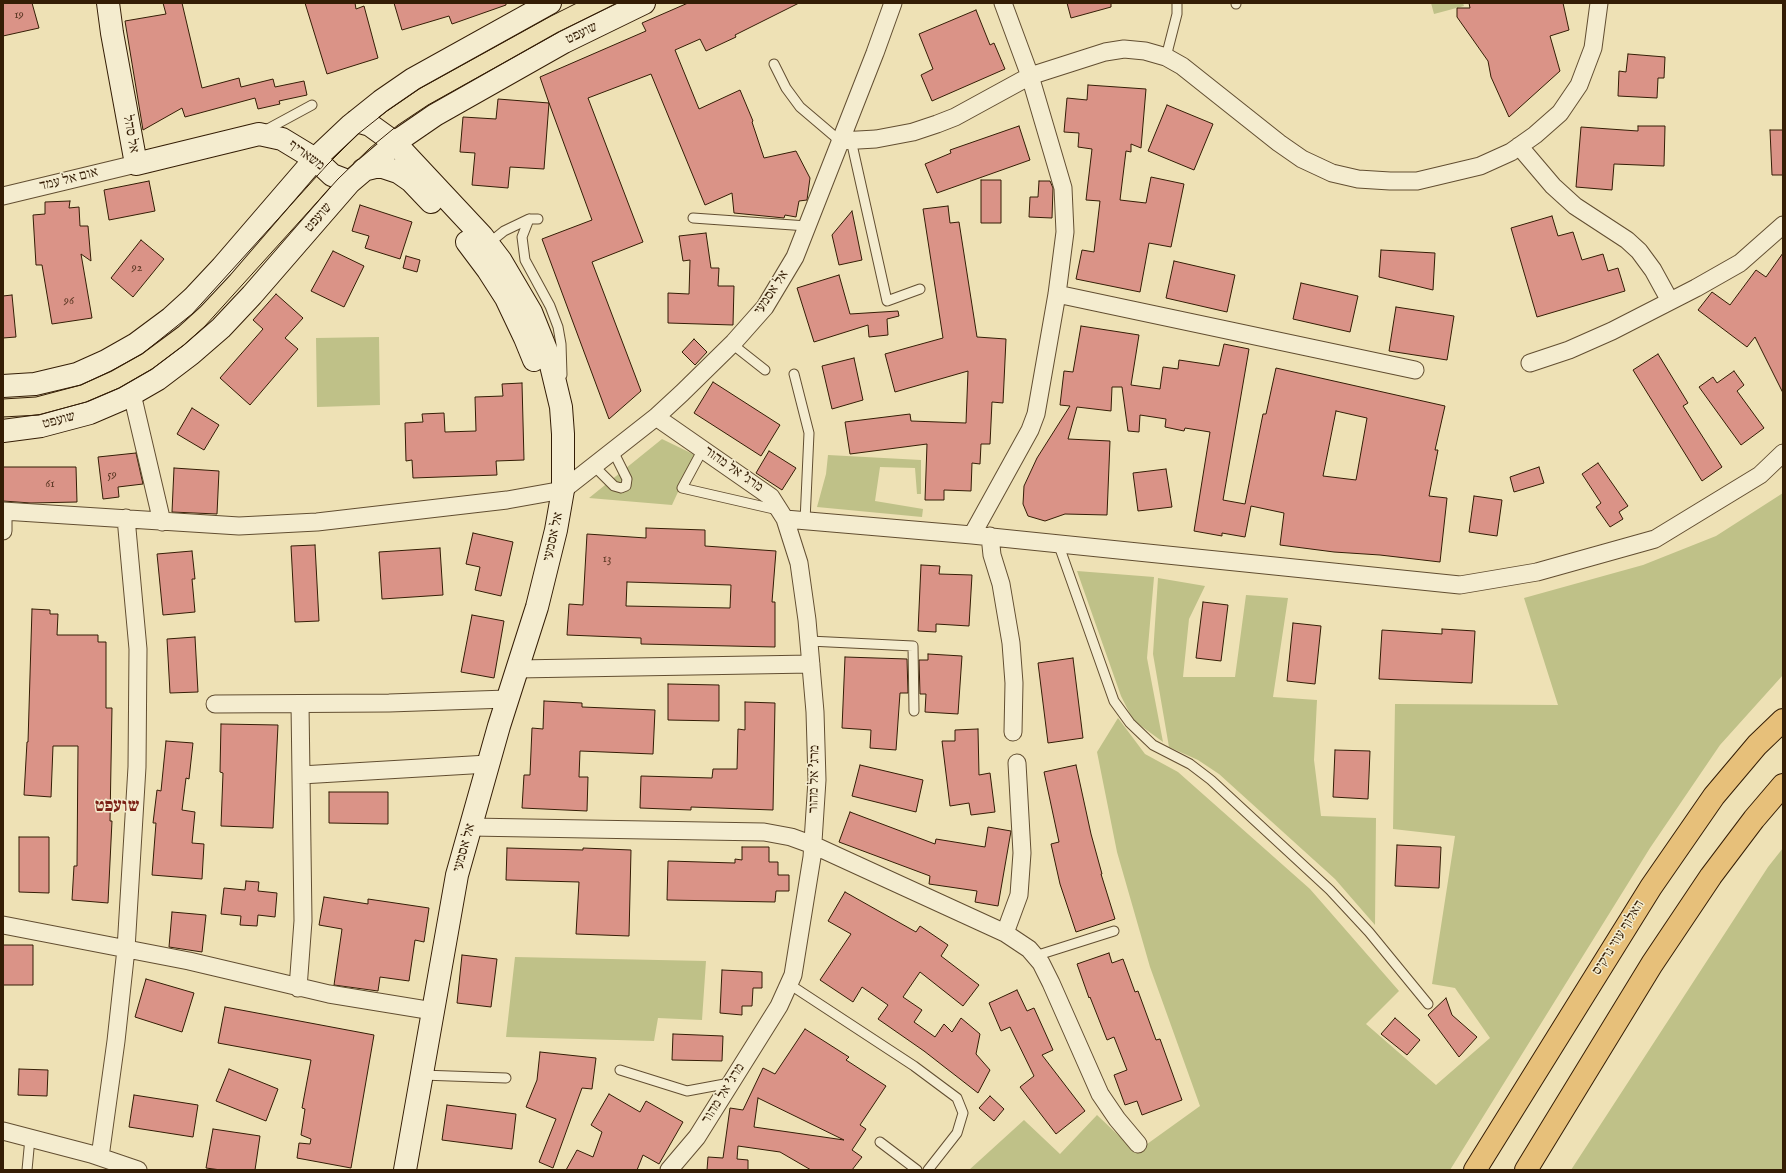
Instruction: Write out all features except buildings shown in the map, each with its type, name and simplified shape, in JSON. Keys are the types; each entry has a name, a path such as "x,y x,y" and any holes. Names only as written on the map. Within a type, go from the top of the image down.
{"highway":[{"name":"האלוף עוזי נרקיס","path":"1475,1170 1651,887 1714,796 1757,745 1783,720"},
{"path":"1526,1170 1652,964 1711,876 1783,785"},
{"path":"1711,876 1783,801"}],"street":[{"name":"אל סהל","path":"108,3 136,164 259,134"},
{"path":"3,386 35,384 77,374 106,361 136,344 193,298 222,267 315,159 356,121 381,101 413,79 550,3"},
{"name":"שועפט","path":"3,432 41,426 90,413 132,394 158,379 191,354 221,328 357,176 395,143 424,122 564,42 644,3"},
{"name":"אל אסמעי","path":"405,1170 457,875 507,699 537,607 564,490 656,417 732,344 765,307 783,280 795,257 807,226 846,141 893,3"},
{"path":"972,534 1030,430 1036,414 1057,294 1065,232 1063,188 1030,76 1003,3"},
{"path":"846,141 876,139 906,133 937,124 955,117 1030,76 1105,52 1124,49 1145,51 1166,57 1182,66 1279,143 1302,159 1332,173 1358,179 1417,181 1480,166 1519,146 1535,135 1560,112 1579,85 1593,48 1599,3"},
{"path":"356,121 370,125 395,143 424,173 483,249 519,290 534,319 549,356 561,407 564,454 564,490"},
{"path":"424,122 418,134 417,146 418,157 424,173"},
{"name":"משאריף","path":"259,134 282,139 315,159 332,176 357,176"},
{"path":"1519,146 1553,186 1576,206 1627,240 1639,251 1653,270 1670,301"},
{"name":"אום אל עמד","path":"3,196 136,164"},
{"path":"357,176 375,167 383,167 398,172 411,182 483,249 525,338 534,361 551,421 564,490"},
{"path":"1530,363 1569,350 1612,331 1696,288 1740,263 1783,225"},
{"path":"1057,294 1415,370"},
{"path":"132,394 162,522"},
{"name":"מרג' אל מהור","path":"656,417 771,497 782,515 799,563 809,641 815,712 817,780 813,845 798,950 790,984 779,1006 697,1137 669,1170"},
{"path":"782,515 805,521 972,534 1460,585 1537,572 1655,539 1760,475 1783,453"},
{"path":"3,531 3,511 239,526 317,522 507,500 564,490"},
{"path":"100,1157 116,1041 126,949 137,767 138,657 126,518"},
{"path":"990,536 992,555 1001,584 1012,643 1014,683 1013,732"},
{"path":"517,669 811,664"},
{"path":"215,704 300,704 507,699"},
{"path":"298,988 303,921 300,704"},
{"path":"1006,933 1019,895 1022,853 1017,763"},
{"path":"301,775 488,764"},
{"path":"470,827 764,832 791,837 813,845 1006,933 1029,949 1041,963 1100,1094 1117,1119 1138,1144"},
{"path":"3,925 189,961 298,988 433,1011"},
{"path":"3,1131 100,1157 138,1170"}],"lane":[{"path":"1166,57 1177,14 1177,3"},
{"path":"774,64 786,88 800,106 846,141 887,301 920,289"},
{"path":"259,134 312,105"},
{"path":"693,218 807,226"},
{"path":"483,249 504,231 534,219 523,232 523,250 525,260 550,306 558,327 561,344 561,407"},
{"path":"732,344 765,370"},
{"path":"794,374 809,433 805,521"},
{"path":"703,449 682,488 782,515"},
{"path":"594,466 614,486 620,488 626,486 627,479 613,451"},
{"path":"1058,543 1114,701 1130,723 1152,745 1190,764 1211,780 1330,890 1369,932 1428,1004"},
{"path":"809,641 913,646 914,711"},
{"path":"1035,956 1114,931"},
{"path":"790,984 914,1066 957,1098 963,1113 957,1133 928,1170"},
{"path":"620,1070 687,1091 730,1083"},
{"path":"422,1075 506,1078"},
{"path":"28,1170 30,1138"},
{"path":"880,1142 917,1170"}],"green space":[{"path":"1431,3 1463,3 1464,6 1434,14"},
{"path":"379,337 380,405 317,407 316,338"},
{"path":"662,439 695,455 672,505 589,498"},
{"path":"828,455 921,460 921,494 917,494 915,468 880,467 875,501 923,509 922,517 817,507 826,474"},
{"path":"1783,493 1783,675 1720,745 1650,848 1450,1170 969,1170 1024,1120 1060,1154 1097,1115 1136,1152 1200,1106 1150,967 1117,852 1097,752 1118,718 1145,754 1178,772 1310,889 1399,991 1366,1024 1436,1085 1490,1038 1455,988 1432,984 1455,836 1393,829 1395,704 1558,705 1524,598 1643,565 1716,536"},
{"path":"1077,571 1154,577 1147,658 1163,742 1133,720 1121,696"},
{"path":"1158,578 1205,586 1189,619 1183,677 1235,677 1246,595 1288,598 1273,697 1317,700 1314,760 1321,816 1376,818 1375,925 1335,879 1219,774 1198,760 1169,747 1153,654"},
{"path":"1783,848 1783,1170 1571,1170 1768,867"},
{"path":"515,957 706,961 702,1020 658,1018 654,1041 506,1037"}],"tram line":[{"path":"3,399 36,397 81,385 142,354 192,314 327,165 358,134 387,111 419,89 577,3"},
{"path":"3,417 39,415 86,402 119,388 152,369 184,345 205,326 338,179 370,148 398,125 428,105 559,32 617,3"}],"district":[{"name":"שועפט","path":"117,807"}]}
